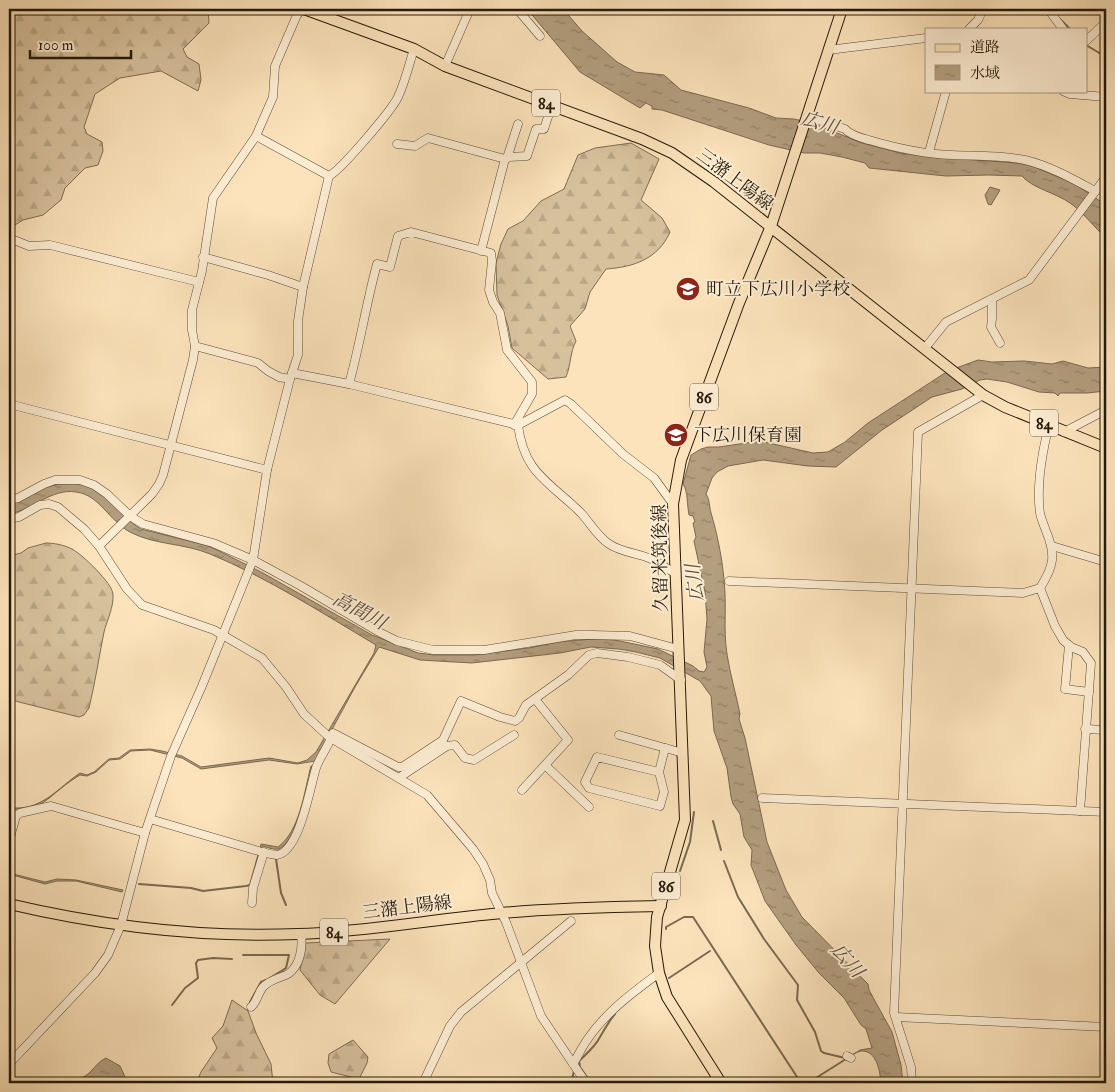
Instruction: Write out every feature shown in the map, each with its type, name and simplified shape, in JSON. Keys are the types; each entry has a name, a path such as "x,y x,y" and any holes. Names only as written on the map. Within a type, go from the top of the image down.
{"main road":[{"name":"三潴上陽線","path":"303,9 414,49 445,66 642,139 672,153 714,182 771,226 980,393 1005,407 1106,448"},
{"name":"久留米筑後線","path":"721,1083 667,997 659,973 655,946 656,917 661,906 685,820 673,504 681,460 739,303 771,226 842,9"},
{"name":"三潴上陽線","path":"9,904 54,914 121,925 198,933 301,934 502,913 592,907 661,906"}],"street":[{"path":"99,546 129,517 159,484 163,476 193,360 195,346 192,330 192,310 199,282 213,198 256,136 273,97 275,66 297,15 303,9"},
{"path":"445,66 470,9"},
{"path":"517,9 540,36"},
{"path":"970,28 978,20 983,9"},
{"path":"1048,9 1062,28"},
{"path":"1088,39 1106,22"},
{"path":"828,50 925,38"},
{"path":"329,176 334,174 353,154 398,98 414,49"},
{"path":"929,152 946,92"},
{"path":"1068,92 1106,97"},
{"path":"397,144 415,146 428,138 506,158 527,156 536,129 544,129 552,105"},
{"path":"807,118 846,128 848,132 862,138 894,148 1024,160 1046,166 1070,177 1094,193"},
{"path":"481,251 506,158 518,124"},
{"path":"256,136 329,176"},
{"path":"9,1064 95,973 108,956 121,925 145,833 172,754 253,560 267,470 298,355 298,321 303,287 329,176"},
{"path":"925,348 946,322 1029,280 1106,177"},
{"path":"348,384 359,346 376,264 390,267 398,236 411,232 491,253 489,290 493,302 500,313 507,350 532,382 532,394 518,424 520,440 531,467 548,485 572,504 588,520 597,534 611,546 648,557 676,574"},
{"path":"9,238 29,246 50,245 199,282"},
{"path":"203,257 303,287"},
{"path":"992,299 991,327 1000,343"},
{"path":"195,346 258,363 279,377 291,376 348,384 518,424 565,400 623,454 654,478 673,504"},
{"path":"912,1083 911,1067 894,1013 910,589 918,432 980,393"},
{"path":"9,404 267,470"},
{"path":"1064,432 1106,410"},
{"path":"729,581 1023,594 1040,588 1052,570 1052,546 1040,514 1039,478 1049,425"},
{"path":"9,500 18,498 55,480 80,480 94,484 107,494 129,517 143,524 212,543 253,560 380,632 397,640 433,650 484,650 576,635 593,635 630,636 678,652"},
{"path":"9,519 19,517 40,506 49,504 58,507 84,529 99,546 127,589 142,605 214,630 262,658 286,687 304,714 329,736 427,795 473,849 483,864 490,880 492,893 502,913 541,1016 586,1083"},
{"path":"1052,546 1106,562"},
{"path":"1040,588 1055,626 1063,640 1083,652 1091,663 1080,812"},
{"path":"1069,645 1065,689 1088,692"},
{"path":"150,819 261,852 278,855 292,842 300,828 317,766 329,736 333,733 398,767 402,767 443,740 461,701 515,721 526,706 568,675 589,655 597,653 628,657 660,665 681,677"},
{"path":"522,790 568,740 535,699"},
{"path":"1085,729 1106,730"},
{"path":"619,735 683,753"},
{"path":"400,777 447,746 455,745 465,758 474,760 514,736"},
{"path":"659,772 598,757 585,782 589,788 660,806 664,792 659,772 665,748"},
{"path":"545,765 589,807"},
{"path":"762,798 1106,812"},
{"path":"9,841 16,816 20,813 51,806 145,833"},
{"path":"252,903 253,888 261,852"},
{"path":"423,1083 450,1026 461,1012 571,921"},
{"path":"251,1007 263,987 289,973 296,966 301,951 301,934"},
{"path":"574,1064 586,1041 598,1025 625,998 659,973"},
{"path":"896,1017 1106,1027"}],"green space":[{"path":"9,9 208,9 209,23 183,49 187,57 199,64 201,80 198,91 161,71 120,78 95,94 84,127 87,134 102,142 103,151 98,165 85,168 65,188 61,200 43,215 23,220 15,225 9,222 9,110 14,100 9,99"},
{"path":"631,143 659,159 641,200 662,218 670,232 659,249 644,260 635,264 606,269 590,292 585,309 570,326 576,341 566,377 548,379 512,348 508,326 497,295 496,263 501,244 508,229 523,221 541,201 564,189 578,155 595,148"},
{"path":"46,543 62,545 77,552 108,583 113,594 89,708 84,715 79,717 19,702 13,700 9,695 9,556"},
{"path":"390,939 335,1004 320,995 300,970 306,943"},
{"path":"232,1000 248,1011 271,1064 273,1083 196,1083 217,1048 212,1038 223,1026"},
{"path":"353,1040 368,1057 359,1079 331,1072 328,1063 329,1054"}],"water":[{"path":"527,9 563,9 582,31 617,62 635,72 664,75 681,90 749,108 776,118 812,123 862,143 900,153 1017,163 1032,166 1075,184 1106,205 1106,238 1070,203 1032,184 1022,176 946,176 869,168 865,163 842,157 820,153 804,153 769,145 662,110 652,109 652,106 646,103 640,108 580,72"},
{"path":"990,187 1000,190 991,205 988,204 985,195"},
{"path":"978,360 1052,364 1063,361 1088,368 1106,367 1106,391 1060,393 1058,396 1055,393 1039,392 1007,382 987,379 980,380 962,389 932,397 882,430 836,467 808,466 763,460 728,466 717,472 712,478 706,494 722,563 728,662 767,842 786,890 802,917 868,984 869,990 892,1032 901,1065 903,1083 881,1083 877,1063 871,1054 861,1051 855,1053 860,1050 872,1048 866,1029 861,1025 844,998 819,973 796,945 765,901 751,865 752,850 744,837 740,814 733,804 731,797 727,768 714,731 711,696 700,681 660,658 619,649 591,647 560,653 472,663 420,660 379,647 315,761 297,764 269,760 201,769 182,758 150,750 131,751 120,759 109,760 96,772 87,776 80,775 37,806 15,809 9,817 9,814 15,808 34,805 42,801 80,773 87,775 94,772 109,759 119,758 130,750 150,749 162,751 182,756 201,767 269,758 298,763 307,760 316,752 374,653 376,645 294,596 232,563 200,550 149,539 130,532 116,522 92,498 84,494 76,492 59,493 9,514 9,503 58,484 70,483 94,489 141,529 205,545 217,550 263,573 372,635 418,653 474,655 558,642 593,639 615,640 658,649 704,672 707,667 704,652 707,619 705,592 694,541 696,537 693,523 695,522 693,516 689,515 687,494 683,484 691,455 708,447 760,441 813,453 828,452 845,442 868,423 948,371"},
{"path":"311,766 301,812 291,836 278,849 262,846 259,853 261,844 278,847 291,831 300,810"},
{"path":"9,873 45,882 57,879 76,880 123,890 122,892 76,881 57,881 45,884"},
{"path":"106,1058 120,1066 125,1077 131,1083 78,1083 81,1078"}],"waterway":[{"path":"1061,20 1069,28"},
{"path":"1088,46 1106,57"},
{"path":"680,871 690,842 694,812"},
{"path":"713,821 721,850"},
{"path":"139,884 191,888 203,891 250,885 259,853"},
{"path":"276,859 281,893 286,905"},
{"path":"724,861 738,897 764,939 798,985 797,1000 815,1032 821,1051 845,1058"},
{"path":"666,929 666,927 684,917 693,917 801,1083"},
{"path":"669,978 710,951"},
{"path":"243,955 289,955 286,968 270,978"},
{"path":"172,1005 185,988 198,978 196,963 198,960 213,958 232,959"},
{"path":"250,1002 261,982 266,980"},
{"path":"591,1083 580,1067 579,1061 596,1044 615,1014"},
{"path":"808,1083 846,1059"},
{"path":"571,1083 574,1071"}],"place":[{"name":"町立下広川小学校","path":"688,289"},
{"name":"下広川保育園","path":"676,435"}],"water label":[{"name":"広川","path":"820,122"},
{"name":"広川","path":"694,583"},
{"name":"高間川","path":"360,610"},
{"name":"広川","path":"848,960"}]}
